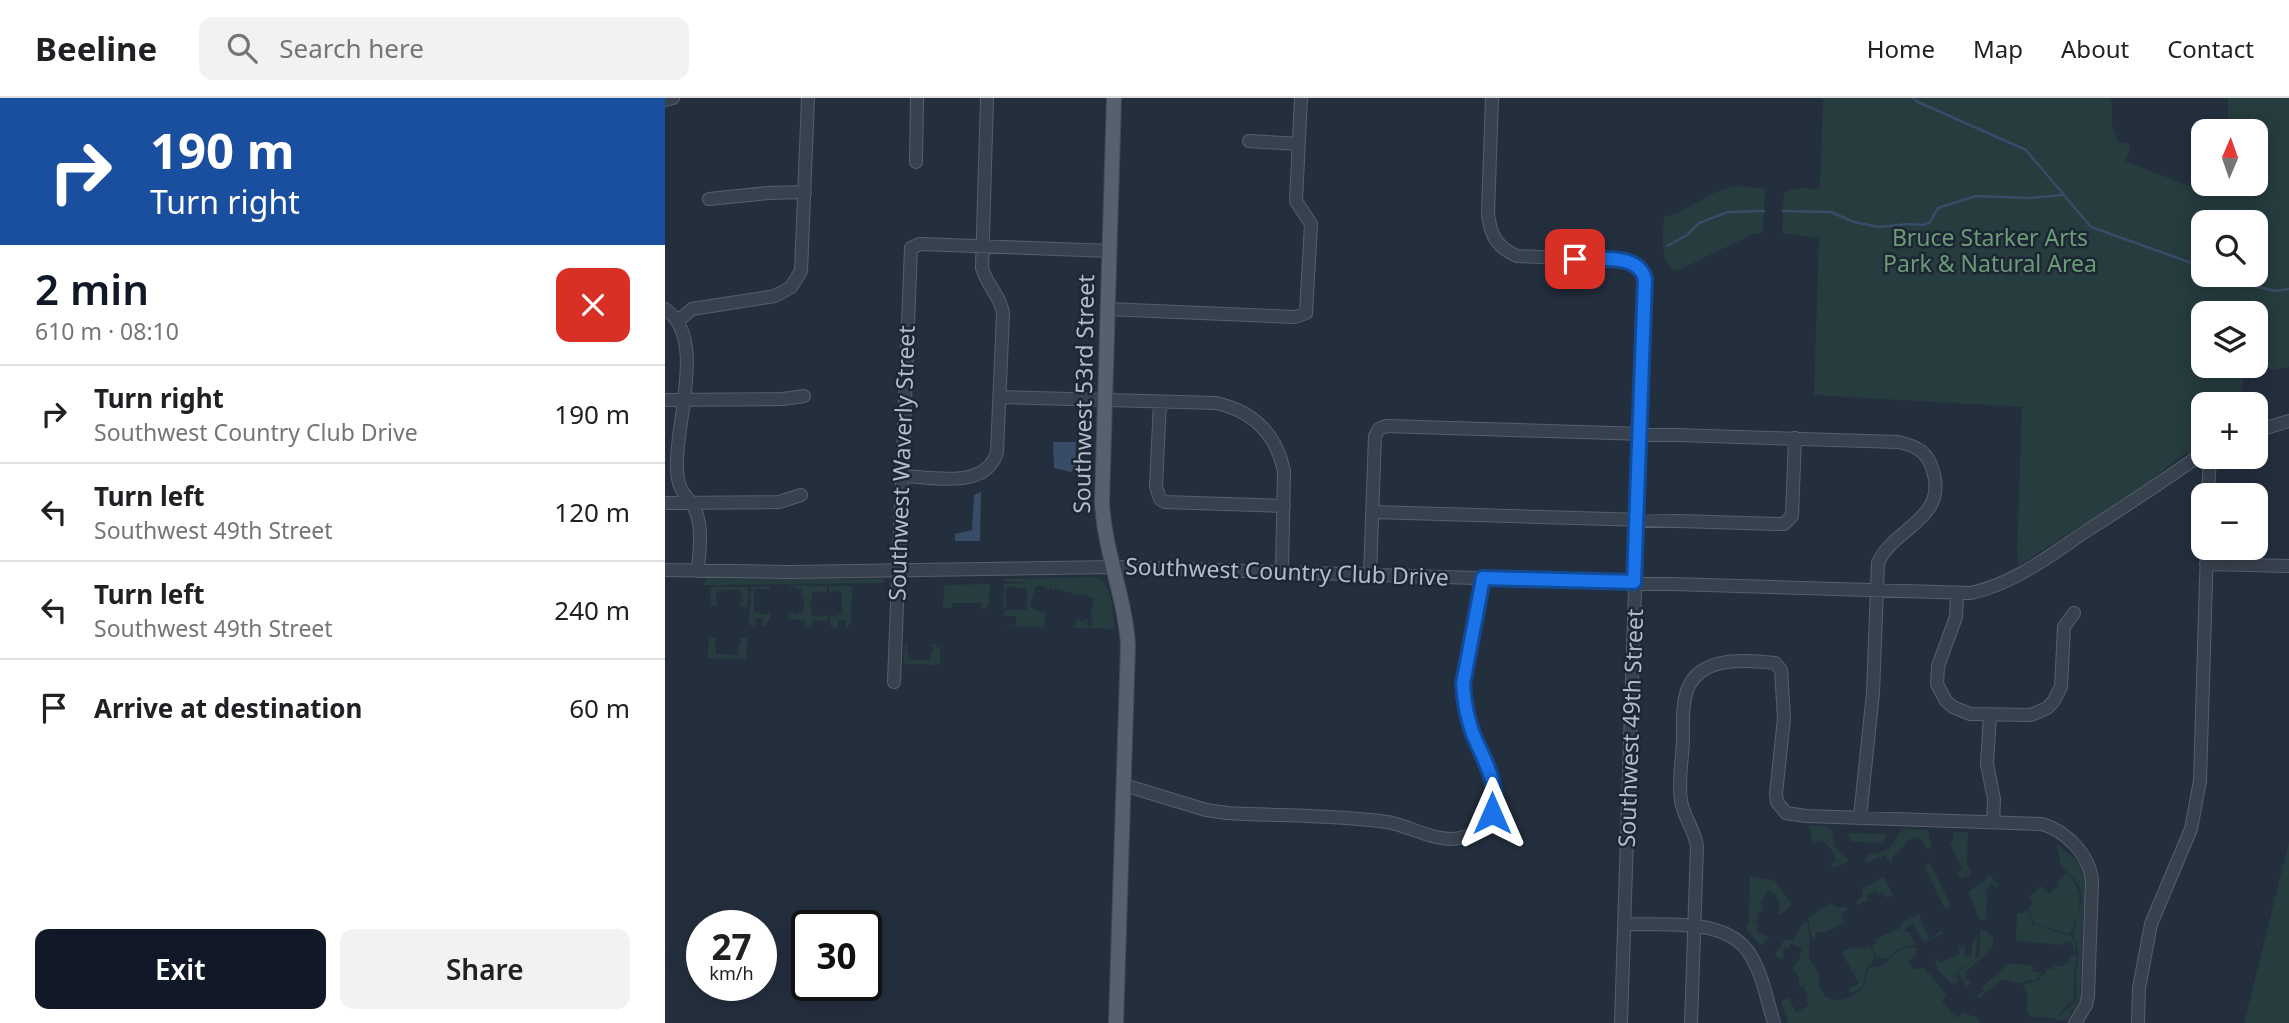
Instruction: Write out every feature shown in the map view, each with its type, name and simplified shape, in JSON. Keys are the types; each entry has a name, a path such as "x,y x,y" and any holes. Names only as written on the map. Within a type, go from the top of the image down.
{"main road":[{"name":"Southwest 53rd Street","path":"1114,98 1102,512 1124,607 1128,645 1116,1023"}],"street":[{"path":"665,100 673,98"},
{"path":"678,321 692,309 775,296 791,287 801,271 808,98"},
{"path":"916,162 917,98"},
{"path":"903,476 973,477 986,469 995,459 997,452 1002,306 982,268 987,98"},
{"path":"1107,309 1295,317 1306,313 1311,224 1296,201 1301,98"},
{"name":"Southwest 49th Street","path":"1492,98 1488,213 1489,228 1495,240 1507,252 1517,256 1629,261 1644,274 1621,1023"},
{"path":"1249,141 1299,144"},
{"path":"709,200 768,192 805,192"},
{"name":"Southwest Waverly Street","path":"894,682 909,264 913,246 983,247"},
{"path":"983,247 1110,251"},
{"path":"665,309 678,321 686,348 684,400 676,466 680,488 698,517 698,571"},
{"path":"665,400 783,399 804,396"},
{"path":"1000,397 1216,403 1240,410 1271,436 1281,458 1284,471 1282,571"},
{"path":"1160,402 1156,486 1160,499 1165,502 1284,506"},
{"path":"2268,427 2289,421"},
{"path":"1370,575 1375,436 1379,429 1386,426 1898,442 1916,447 1928,458 1935,477 1934,494 1930,509 1884,551 1878,563 1873,693 1860,817"},
{"path":"1373,512 1787,523 1792,516 1795,438"},
{"name":"Southwest Country Club Drive","path":"665,570 1114,567 1957,594 1988,589 2013,579 2191,461"},
{"path":"665,503 779,502 801,495"},
{"path":"2137,1023 2140,979 2151,924 2190,829 2199,787 2206,560"},
{"path":"2206,564 2289,566"},
{"path":"1124,785 1206,810 1227,813 1388,822 1446,839 1459,839 1473,833 1486,823 1492,813 1495,793 1469,722 1463,684 1483,578"},
{"path":"1957,594 1956,617 1938,666 1937,684 1945,701 1953,708 1970,714 2031,715 2053,702 2061,687 2064,626 2074,613"},
{"path":"1691,1023 1697,847 1694,833 1684,813 1681,795 1684,700 1693,680 1707,667 1729,661 1778,665 1783,676 1784,718 1777,802 1791,815 2042,824 2063,835 2089,863 2092,881 2088,996 2086,1005 2075,1023"},
{"path":"1990,715 1987,764 1994,799 1993,822"},
{"path":"1624,924 1694,926 1720,930 1738,940 1748,950 1757,968 1775,1023"}],"green space":[{"name":"Bruce Starker Arts Park & Natural Area","path":"1823,98 2110,98 2112,124 2118,143 2127,143 2130,148 2125,161 2191,187 2191,196 2268,196 2268,119 2228,119 2228,98 2289,98 2289,367 2276,370 2268,368 2268,301 2191,301 2191,378 2243,378 2242,392 2191,392 2191,451 2175,460 2147,484 2019,565 2017,554 2022,407 1814,395 1819,236 1816,238 1782,233 1784,192 1798,188 1820,189"},
{"path":"1737,186 1765,189 1763,233 1753,234 1677,271 1671,267 1664,255 1664,217 1718,191"},
{"path":"1097,577 1107,587 1115,629 1075,628 1076,618 1084,622 1085,619 1088,620 1087,626 1091,626 1094,599 1084,594 1080,596 1082,589 1078,595 1055,588 1052,591 1052,583 1050,590 1040,585 1035,587 1030,607 1041,613 1042,610 1046,611 1044,628 1027,625 1003,626 1016,625 1016,616 1004,616 1005,610 1027,610 1027,588 1007,587 1007,607 1003,607 1004,584 1028,583 1001,581 1003,579"},
{"path":"706,578 884,579 884,583 704,585"},
{"path":"990,584 989,604 985,609 981,609 981,603 952,603 951,608 943,608 944,585"},
{"path":"770,586 770,590 759,588 754,591 754,612 759,612 760,615 770,613 770,621 767,621 767,626 763,626 763,618 756,618 755,626 749,625 751,587"},
{"path":"789,586 827,586 827,593 812,593 810,602 812,615 828,615 827,621 813,620 812,627 805,627 805,620 788,619 789,613 802,613 805,599 802,598 802,590 791,587 789,590"},
{"path":"829,586 852,586 851,625 848,625 848,628 846,620 838,620 838,628 831,627 829,615 838,617 838,614 842,614 842,593 838,590 829,593"},
{"path":"711,587 748,587 748,607 740,607 740,602 743,601 741,590 719,590 716,595 717,606 710,606"},
{"path":"709,637 716,638 716,654 738,655 738,646 741,646 739,638 747,638 746,659 707,658"},
{"path":"905,643 908,643 908,659 930,660 933,651 931,644 936,644 936,647 940,647 940,665 904,664"},
{"path":"1808,826 1825,826 1832,831 1835,848 1848,862 1833,868 1831,864 1836,861 1833,851 1822,840 1813,844"},
{"path":"1905,829 1928,830 1932,847 1926,850 1922,839 1915,837 1894,855 1891,864 1885,855 1865,863 1867,855 1890,848 1897,834"},
{"path":"1953,831 1968,833 1967,863 1971,874 1961,879 1957,873 1962,869 1949,842 1953,840"},
{"path":"1846,833 1887,834 1883,841 1877,843 1851,841"},
{"path":"2289,842 2289,1023 2244,1023"},
{"path":"2057,844 2079,862 2085,878 2080,997 2067,1020 2054,1020 2077,998 2079,953 2073,935 2082,899 2079,884 2061,866"},
{"path":"1930,863 1951,906 1945,909 1924,866"},
{"path":"2067,874 2077,888 2080,903 2070,934 2034,924 2029,908 2033,902 2029,897 2041,886 2049,894"},
{"path":"1987,875 1999,886 1997,888 1992,884 1985,891 1988,920 1980,920 1968,892 1984,881"},
{"path":"1750,876 1775,881 1792,904 1781,915 1778,914 1778,895 1768,891 1761,903 1764,910 1759,911 1756,924 1759,925 1756,932 1769,937 1761,946 1746,929 1749,919"},
{"path":"1884,877 1893,895 1886,898 1883,892 1878,895 1876,891 1866,896 1868,900 1857,905 1863,888"},
{"path":"1830,903 1837,908 1847,907 1848,910 1841,914 1845,922 1824,933 1817,931 1813,942 1808,918"},
{"path":"2027,911 2031,915 2032,924 2071,936 2076,945 2074,954 2072,942 2065,942 2065,945 2016,941 2017,913"},
{"path":"1919,914 1929,939 1942,930 1943,934 1923,942 1913,923 1904,932 1909,932 1915,944 1898,949 1886,959 1877,957 1871,946 1876,943 1874,940 1900,928 1901,923"},
{"path":"1804,922 1807,922 1809,934 1809,959 1817,970 1821,990 1829,999 1844,999 1860,991 1871,966 1879,967 1900,950 1911,948 1917,949 1916,955 1908,961 1912,969 1924,968 1947,995 1942,1001 1957,1018 1964,1013 1979,1018 1979,1023 1788,1023 1781,1001 1789,998 1796,1012 1809,1006 1803,985 1799,987 1799,978 1792,968 1799,961 1802,948 1791,944 1789,949 1785,947 1783,960 1774,955 1785,939 1793,940"},
{"path":"1980,930 1986,931 1993,938 1993,947 1965,973 1965,978 1971,983 1967,987 1958,974 1979,957"},
{"path":"1978,931 1975,960 1960,969 1956,975 1959,981 1953,985 1938,970 1935,958 1940,963 1960,953 1958,949 1965,944 1964,956 1971,957"},
{"path":"1862,946 1864,949 1870,946 1875,958 1866,971 1863,986 1851,994 1848,989 1859,983 1843,955 1844,951"},
{"path":"2069,956 2078,957 2074,971 2073,1001 2056,1018 2032,1017 2027,1012 2027,995 2023,984 2038,981 2047,969 2053,969 2054,966 2065,966 2065,963 2069,963"},
{"path":"2008,964 2033,965 2033,972 2042,972 2036,980 2027,980 2020,984 2002,979 1979,998 1968,989 1978,996 1983,991 1981,988"}],"water":[{"path":"1053,442 1076,442 1075,466 1071,472 1054,468"},
{"path":"981,492 980,541 955,541 955,534 972,530 974,495"}],"waterway":[{"path":"1913,98 2026,150 2091,227 2191,263"},
{"path":"1783,211 1831,212 1854,222 1879,227 1923,225 1930,222 1938,208 1976,196 2028,198 2063,195"},
{"path":"1667,246 1687,235 1699,223 1728,212 1764,211"},
{"path":"2258,287 2275,291 2289,289"}],"route":[{"path":"1492,813 1495,803 1493,782 1469,722 1463,684 1483,578 1634,582 1645,279 1641,270 1629,261 1575,259"}]}
